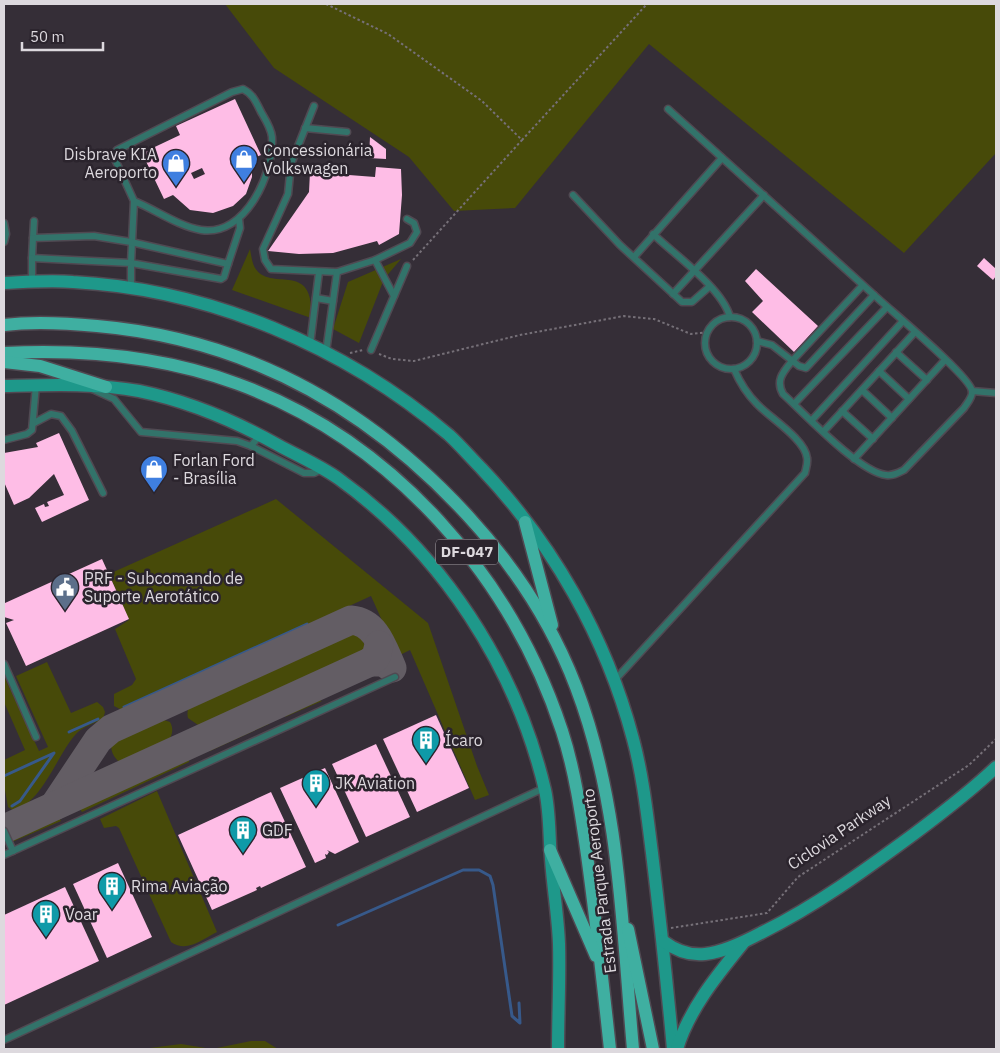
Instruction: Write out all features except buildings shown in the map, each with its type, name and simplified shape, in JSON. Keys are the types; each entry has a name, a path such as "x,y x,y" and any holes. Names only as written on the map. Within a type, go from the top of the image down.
{"main road":[{"name":"Estrada Parque Aeroporto","path":"4,325 61,323 125,328 171,337 248,360 294,381 349,412 396,446 435,480 484,534 518,578 554,640 576,686 604,780 618,884 633,1049"},
{"name":"Estrada Parque Aeroporto","path":"4,353 60,350 104,354 152,361 236,383 280,402 324,426 354,446 418,499 454,535 483,572 507,609 547,689 563,733 582,818 610,1049"},
{"path":"4,362 40,366 106,387"},
{"path":"525,522 546,600 554,640"},
{"path":"550,850 601,968"},
{"path":"618,884 653,1049"}],"street":[{"path":"4,283 74,282 131,288 251,319 331,355 395,395 450,436 500,488 558,565 572,590 596,637 614,681 632,737 648,814 673,1049"},
{"path":"4,386 86,386 138,391 177,401 260,435 337,478 386,518 450,586 476,625 502,673 521,716 545,788 550,812 550,850 558,941 558,1049"},
{"path":"662,935 680,951 694,955 707,954 744,942 805,910 875,863 996,767"},
{"path":"678,1049 687,1025 698,1005 744,942"}],"lane":[{"path":"131,288 131,242 134,201 113,158 114,153 223,96 243,88 254,98 272,136 269,162 253,205 239,219 218,228 202,230 181,223 134,201"},
{"path":"314,106 291,164 288,194 262,249 265,260 271,268 337,272 375,260 410,243 416,232 414,223 407,219"},
{"path":"668,108 903,321 968,382 972,396 964,408 904,470 893,475 884,475 870,470 854,459 783,394 779,385 782,374 792,361 863,286"},
{"path":"305,128 347,132"},
{"path":"634,257 722,158"},
{"path":"573,194 673,294 688,303 709,287"},
{"path":"673,294 764,195"},
{"path":"32,258 131,264 221,279 224,277 240,228 239,219"},
{"path":"32,282 34,221"},
{"path":"4,223 6,234 4,242"},
{"path":"653,234 709,287 725,305 730,317"},
{"path":"33,238 94,236 131,242 228,264"},
{"path":"375,260 394,296"},
{"path":"371,350 408,266"},
{"path":"310,345 319,272"},
{"path":"331,355 333,301 337,272"},
{"path":"757,341 772,345 804,368 810,364 874,295"},
{"path":"316,298 333,301"},
{"path":"794,404 887,307"},
{"path":"730,317 745,321 755,333 757,341 756,349 749,362 734,369 725,368 710,358 705,341 708,332 721,320 730,317"},
{"path":"812,420 903,321"},
{"path":"824,431 915,332"},
{"path":"896,352 927,380"},
{"path":"854,459 945,360"},
{"path":"614,681 804,473 808,456 805,450 797,440 758,405 745,390 734,369"},
{"path":"879,371 909,399"},
{"path":"4,440 27,434 32,430 36,386"},
{"path":"86,386 114,399 141,432 236,441 304,473 314,473 322,469"},
{"path":"862,390 892,418"},
{"path":"972,391 996,394"},
{"path":"842,411 873,439"},
{"path":"34,423 51,414 61,416 72,431 103,493"},
{"path":"250,446 260,435"},
{"path":"4,664 36,737"},
{"path":"4,855 395,677"},
{"path":"4,1040 545,788"},
{"path":"4,831 13,851"}],"path":[{"path":"326,4 388,34 482,101 522,140"},
{"path":"408,266 647,4"},
{"path":"331,355 358,350 371,350 392,359 414,361 520,336 624,316 654,319 691,334 708,332"},
{"name":"Ciclovia Parkway","path":"662,935 767,913 798,877 969,765 996,740"}],"shaded area":[{"path":"225,4 996,4 996,153 904,253 649,44 515,208 454,211 409,157 274,68"},
{"path":"250,249 254,266 262,275 290,280 299,283 306,289 310,300 311,318 232,290"},
{"path":"401,259 384,279 359,343 333,329 348,282"},
{"path":"276,499 428,623 477,766 489,795 475,800 410,650 398,656 371,596 122,710 114,706 114,694 132,685 136,679 115,629 129,620 109,574"},
{"path":"348,630 359,635 365,646 362,653 355,658 207,726 198,725 188,718 189,706 205,690"},
{"path":"47,662 71,713 97,702 103,707 105,712 103,719 85,727 76,734 49,777 33,798 24,806 14,811 8,807 4,785 4,760 25,750 4,702 4,676 39,751 48,747 16,676"},
{"path":"310,697 322,701 285,717 295,704"},
{"path":"158,718 170,722 172,730 170,738 164,745 156,751 136,760 119,762 112,750 114,737 139,723"},
{"path":"260,720 269,724 210,751 209,744 217,738"},
{"path":"185,754 189,757 189,762 82,812 80,809 87,800"},
{"path":"157,791 217,932 200,942 188,946 177,945 171,942 119,828 116,826 104,828 100,819"},
{"path":"54,817 59,817 61,821 12,842 10,838 16,833"},
{"path":"251,1041 265,1041 278,1049 212,1049"},
{"path":"181,1044 212,1049 142,1049"}],"waterway":[{"path":"124,707 307,624"},
{"path":"69,732 98,719"},
{"path":"4,776 54,753 20,801 12,806"},
{"path":"338,925 463,870 479,870 490,876 493,885 512,1016 520,1023 519,1003"}],"taxiway":[{"path":"54,806 98,740 111,729 351,620 360,622 373,631 378,637 392,668 383,662 370,662"},
{"path":"4,829 370,662 376,657 379,645"}],"place":[{"name":"Concessionária Volkswagen","path":"244,183"},
{"name":"Disbrave KIA Aeroporto","path":"176,187"},
{"name":"Forlan Ford - Brasília","path":"154,493"},
{"name":"PRF - Subcomando de Suporte Aerotático","path":"65,611"},
{"name":"Ícaro","path":"426,764"},
{"name":"JK Aviation","path":"316,807"},
{"name":"GDF","path":"243,854"},
{"name":"Rima Aviação","path":"112,910"},
{"name":"Voar","path":"46,938"}]}
